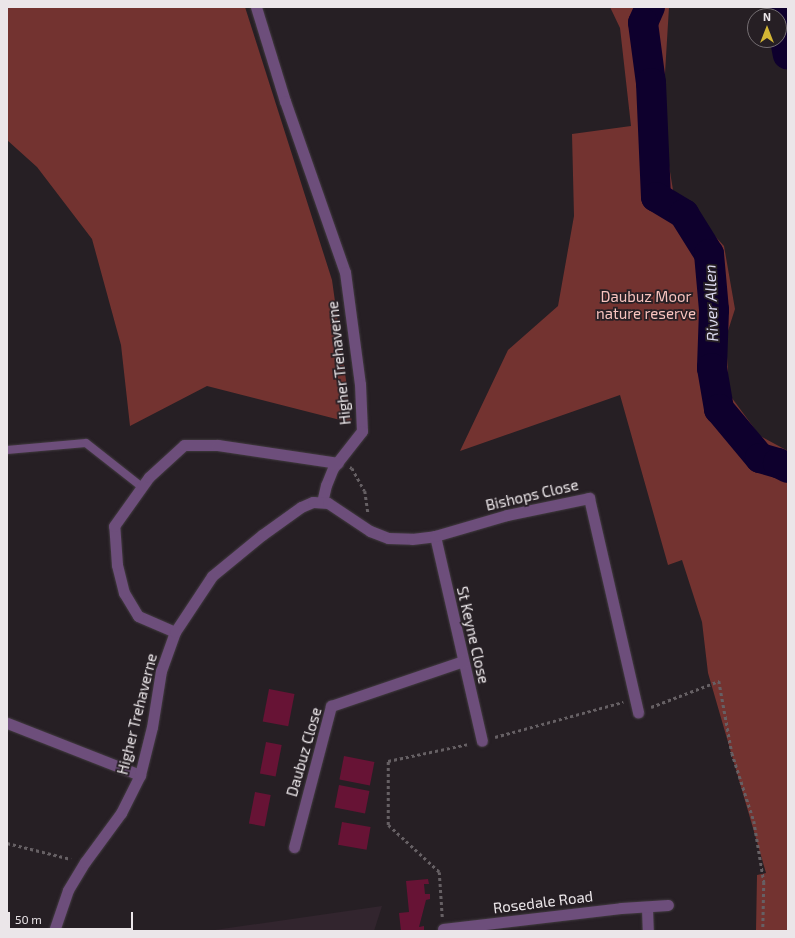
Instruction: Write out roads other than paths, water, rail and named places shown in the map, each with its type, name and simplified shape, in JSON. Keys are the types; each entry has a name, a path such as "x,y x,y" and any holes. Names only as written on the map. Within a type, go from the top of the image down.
{"street":[{"name":"Higher Trehaverne","path":"54,931 68,890 85,862 121,813 140,775 152,727 161,671 175,632 212,576 301,507 313,502 322,502 326,485 333,468 362,430 360,384 344,272 285,101 256,7"},
{"path":"175,632 138,616 124,593 117,565 114,526 149,477 184,445 218,445 338,463"},
{"name":"Bishops Close","path":"322,502 328,503 370,531 388,538 412,539 435,536 507,515 589,498 638,712"},
{"name":"St Keyne Close","path":"435,536 482,741"},
{"name":"Daubuz Close","path":"294,847 331,706 463,661"},
{"path":"7,723 140,775"},
{"name":"Rosedale Road","path":"443,929 621,908 647,908 668,905"},
{"path":"647,908 648,931"}],"lane":[{"path":"7,450 86,443 142,487"}],"waterway":[{"name":"River Allen","path":"650,7 643,23 651,83 656,197 684,214 709,254 714,310 712,368 719,409 760,458 778,463 788,468"},
{"path":"781,7 783,30 788,55"}],"park label":[{"name":"Daubuz Moor nature reserve","path":"646,304"}]}
